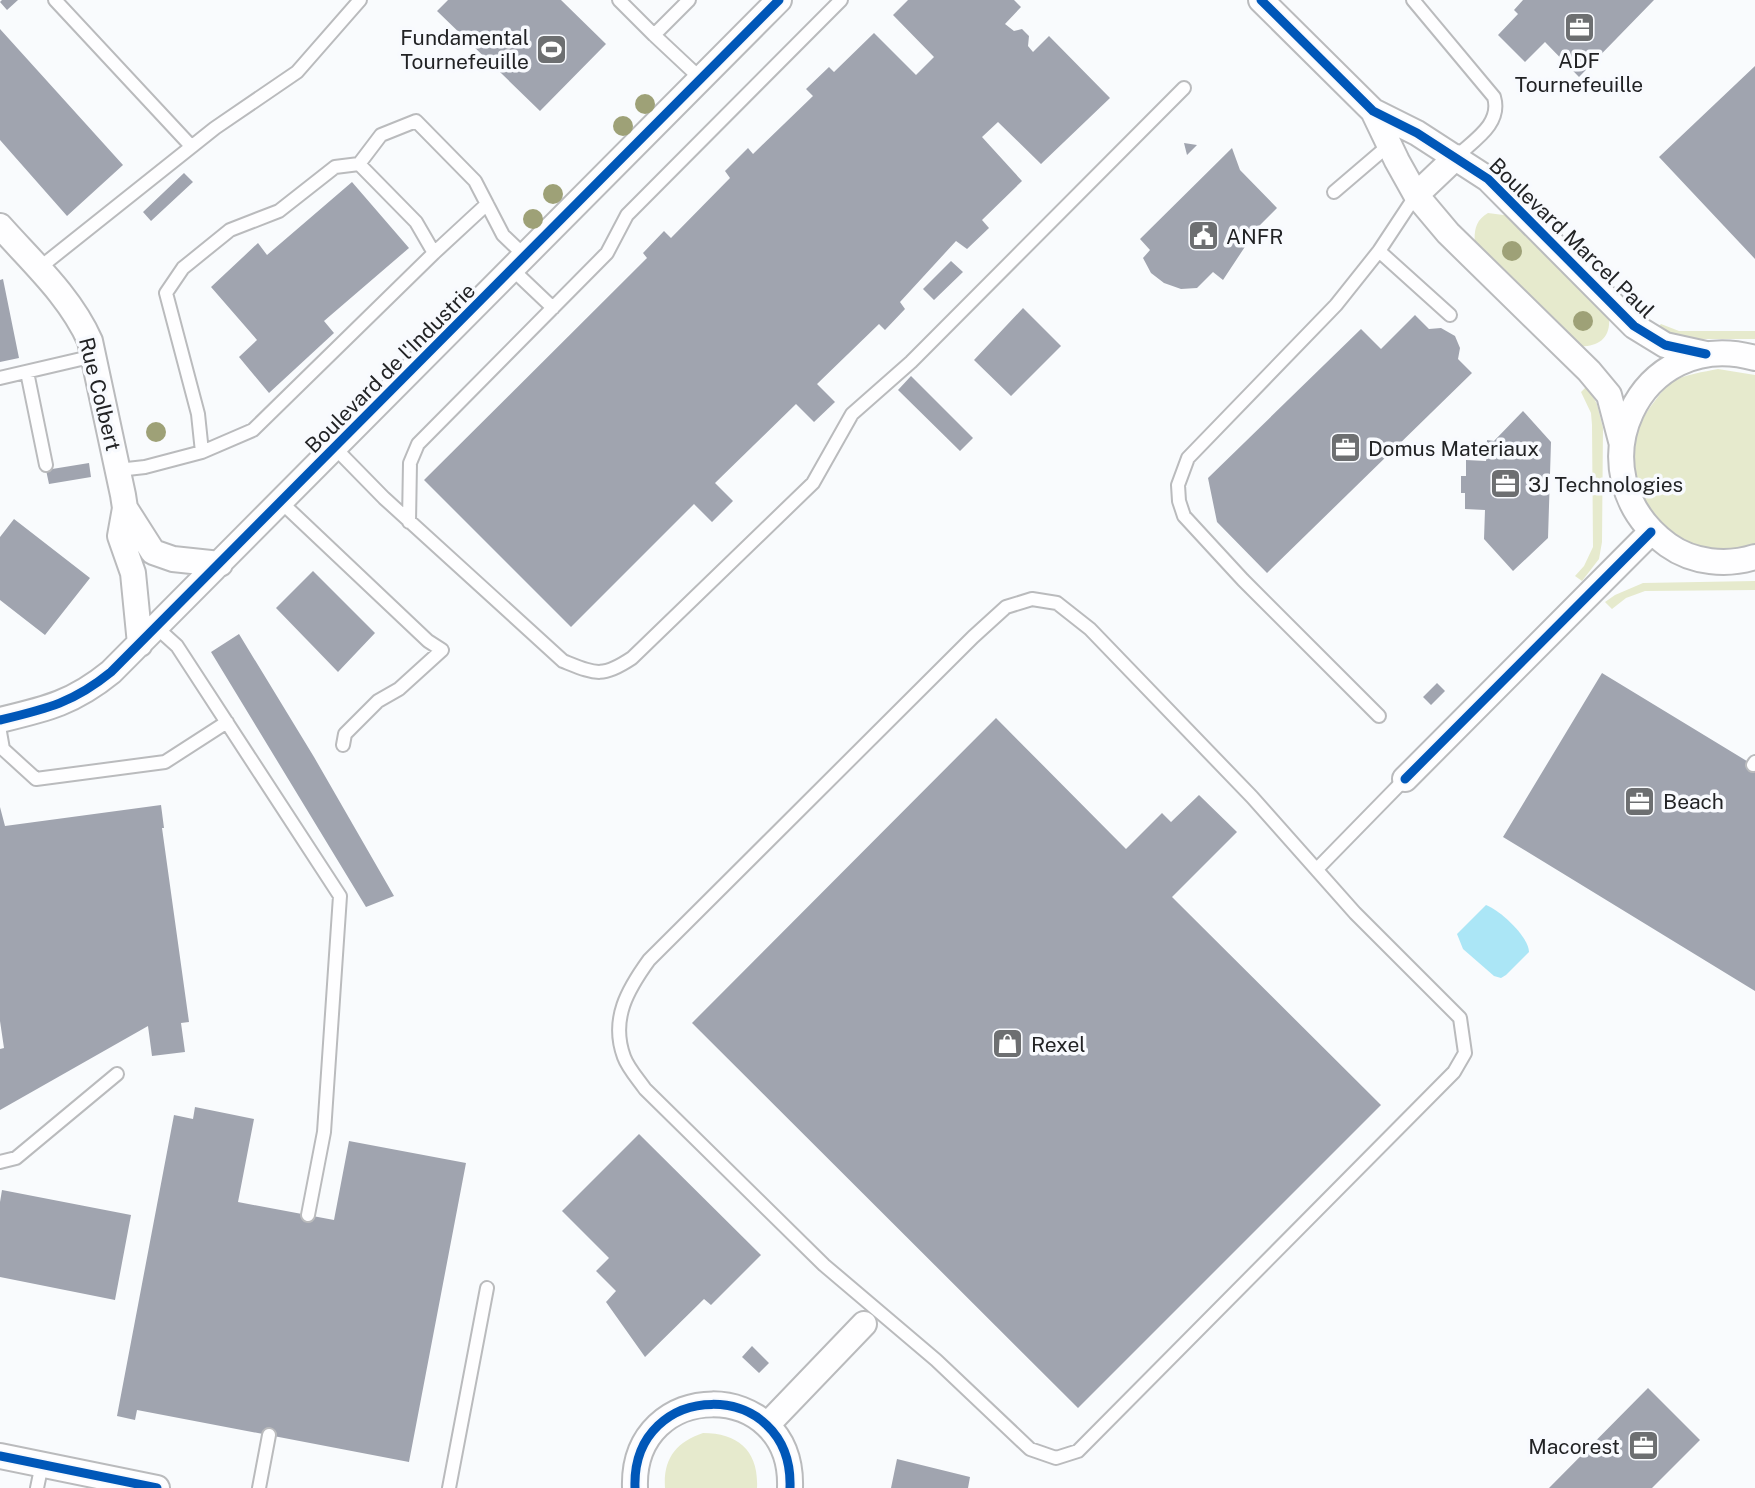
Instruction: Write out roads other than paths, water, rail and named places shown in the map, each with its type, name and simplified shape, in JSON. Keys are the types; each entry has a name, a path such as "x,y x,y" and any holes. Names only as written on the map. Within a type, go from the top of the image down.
{"street":[{"name":"Boulevard de l'Industrie","path":"0,720 59,705 79,696 111,672 779,0"},
{"name":"Boulevard Marcel Paul","path":"1261,0 1373,111 1417,133 1488,178 1634,326 1665,345 1706,354"},
{"name":"Boulevard Marcel Paul","path":"1373,111 1416,195 1448,233 1608,395 1621,440"},
{"path":"1416,195 1457,157"},
{"name":"Rue Colbert","path":"0,226 81,321 94,356 125,508 120,536 148,635"},
{"path":"1755,358 1738,353 1706,354 1676,365 1650,384 1631,410 1621,440 1621,474 1631,506 1651,532 1677,551 1708,561 1740,562 1755,557"},
{"name":"Rue Colbert","path":"125,508 153,552 173,559 220,564"},
{"path":"1405,779 1651,532"},
{"path":"768,1424 871,1317"},
{"path":"635,1488 635,1472 641,1448 655,1427 675,1412 698,1404 723,1403 747,1410 768,1424 783,1445 791,1470 790,1488"},
{"path":"0,1456 39,1476 157,1488"}],"lane":[{"path":"55,0 191,146"},
{"path":"38,269 191,146 297,72 360,0"},
{"path":"619,0 701,79"},
{"path":"654,35 689,0"},
{"path":"409,522 410,463 418,444 607,253 626,215 841,0"},
{"path":"1413,0 1494,97 1496,113 1493,122 1457,157"},
{"path":"335,448 409,522 563,661 589,671 611,672 632,658 813,483 852,414 921,353 1184,88"},
{"path":"202,452 198,414 166,293 183,268 230,230 279,211 335,167 359,164 381,135 415,121 475,181 519,263 553,308"},
{"path":"1334,192 1389,145"},
{"path":"359,164 416,222 434,253"},
{"path":"1379,716 1243,580 1184,516 1178,485 1188,458 1336,305 1379,251 1416,195"},
{"path":"118,470 145,467 202,452 253,430 486,204"},
{"path":"1379,251 1450,315"},
{"path":"0,378 94,356"},
{"path":"27,372 46,465"},
{"path":"281,502 428,640 442,650 399,689 378,701 345,734 343,745"},
{"path":"1032,599 1057,603 1090,629 1252,797 1355,913 1461,1018 1465,1053 1454,1072 1078,1451 1056,1458 1030,1449 936,1360 871,1317 824,1265 645,1089 624,1058 618,1031 622,1011 629,987 649,960 973,637 1006,607 1032,599"},
{"path":"148,635 177,646 340,896 324,1132 308,1215"},
{"path":"0,732 4,749 36,779 165,762 227,722"},
{"path":"1317,869 1405,779"},
{"path":"0,1162 16,1158 117,1074"},
{"path":"449,1488 487,1288"},
{"path":"259,1488 269,1435"}],"water":[{"path":"1486,905 1499,912 1513,925 1528,946 1529,952 1501,978 1494,976 1463,949 1457,934"}],"place":[{"name":"ADF Tournefeuille","path":"1579,28"},
{"name":"Fundamental Tournefeuille","path":"552,49"},
{"name":"ANFR","path":"1203,236"},
{"name":"Domus Materiaux","path":"1345,448"},
{"name":"3J Technologies","path":"1505,484"},
{"name":"Beach","path":"1640,801"},
{"name":"Rexel","path":"1008,1044"},
{"name":"Macorest","path":"1643,1446"}]}
